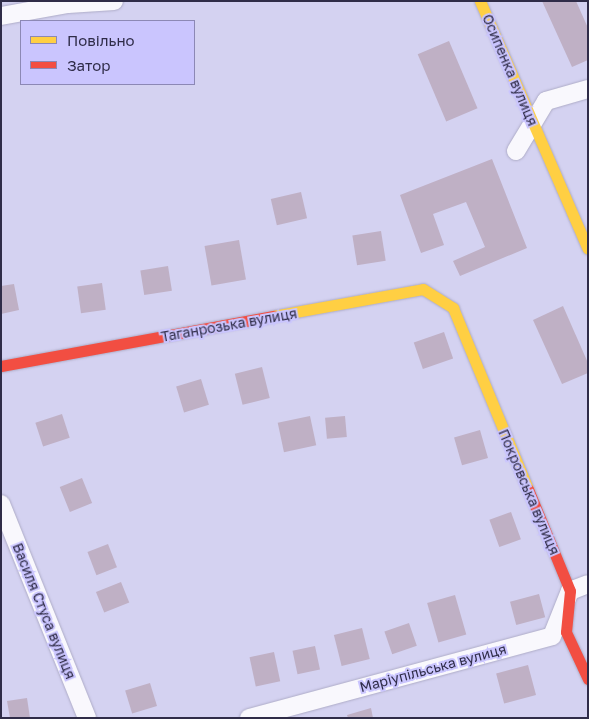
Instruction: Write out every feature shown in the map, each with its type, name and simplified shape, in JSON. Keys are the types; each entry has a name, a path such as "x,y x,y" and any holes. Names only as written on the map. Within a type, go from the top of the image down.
{"street":[{"path":"1,16 68,4 114,1"},
{"name":"Осипенка вулиця","path":"480,1 525,107 534,119 538,139 588,249"},
{"path":"516,151 546,101 588,89"},
{"name":"Таганрозька вулиця","path":"1,366 423,289 453,308"},
{"name":"Покровська вулиця","path":"453,308 570,591 566,632 588,679"},
{"name":"Василя Стуса вулиця","path":"1,504 87,718"},
{"path":"570,591 588,584"},
{"name":"Маріупільська вулиця","path":"249,718 552,636 570,591"}],"building":[{"path":"542,1 576,1 588,28 588,60 572,67"},
{"path":"449,41 478,108 446,121 418,54"},
{"path":"492,159 527,248 460,276 453,261 485,247 466,202 433,214 444,245 421,253 400,195"},
{"path":"301,192 307,218 277,225 271,199"},
{"path":"381,231 386,261 357,265 352,236"},
{"path":"239,240 246,279 211,285 205,246"},
{"path":"168,266 172,291 144,295 140,270"},
{"path":"102,283 106,310 81,313 77,286"},
{"path":"14,284 19,310 1,314 1,286"},
{"path":"563,306 588,363 588,373 562,384 533,320"},
{"path":"444,332 453,358 423,369 414,342"},
{"path":"262,367 270,398 243,405 235,374"},
{"path":"201,379 209,405 184,412 176,387"},
{"path":"62,414 70,438 43,446 35,423"},
{"path":"310,416 316,445 284,452 278,423"},
{"path":"345,416 347,437 327,439 325,418"},
{"path":"480,430 488,458 462,465 454,437"},
{"path":"82,478 92,503 70,512 60,487"},
{"path":"511,512 521,539 499,547 489,520"},
{"path":"108,544 117,567 96,575 87,552"},
{"path":"121,582 129,602 104,613 96,592"},
{"path":"539,594 545,617 516,625 510,602"},
{"path":"455,595 466,634 438,642 427,603"},
{"path":"409,623 417,646 392,654 384,631"},
{"path":"362,628 370,659 342,666 334,635"},
{"path":"315,646 320,669 297,674 293,651"},
{"path":"274,652 280,681 256,687 250,657"},
{"path":"528,665 536,695 504,703 496,674"},
{"path":"150,683 157,706 132,714 125,691"},
{"path":"27,698 30,718 10,718 7,701"},
{"path":"371,708 373,718 348,718 347,715"}],"traffic: slow":[{"path":"480,1 588,249"},
{"path":"273,316 423,289 453,308 528,489"}],"traffic: jam":[{"path":"1,366 273,316"},
{"path":"528,489 570,591 566,632 588,679"}]}
